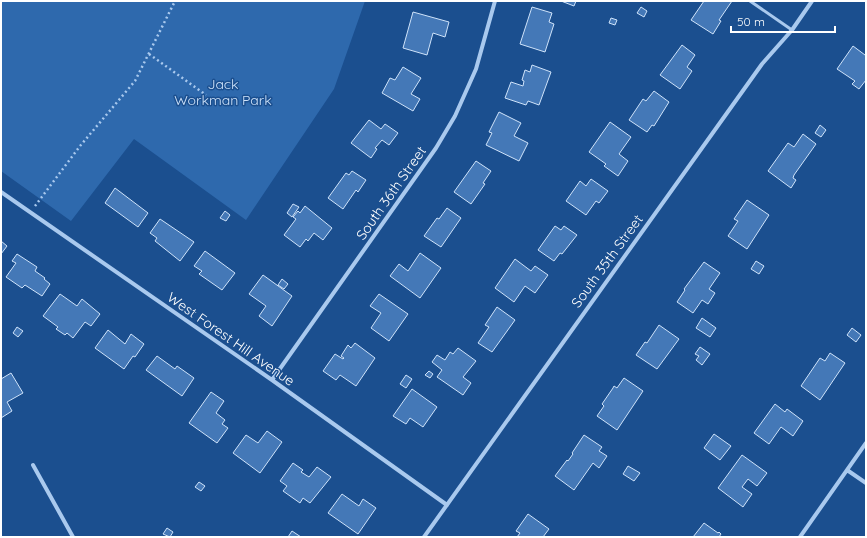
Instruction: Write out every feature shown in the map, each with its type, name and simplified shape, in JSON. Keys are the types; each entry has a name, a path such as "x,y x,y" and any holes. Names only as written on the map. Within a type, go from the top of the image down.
{"street":[{"name":"South 36th Street","path":"272,380 436,148 455,116 476,69 495,1"},
{"name":"South 35th Street","path":"424,537 762,64 792,30 812,1"},
{"name":"West Forest Hill Avenue","path":"1,192 30,214 272,380 447,505"},
{"path":"800,537 866,443"},
{"path":"33,465 73,537"},
{"path":"847,470 866,483"}],"lane":[{"path":"750,1 792,30"}],"path":[{"path":"30,214 80,146 135,81 174,1"},
{"path":"149,54 206,95"}],"green space":[{"name":"Jack Workman Park","path":"1,1 365,1 334,89 246,220 134,139 71,221 1,171"}],"building":[{"path":"561,1 576,1 574,6"},
{"path":"704,1 732,1 719,20 721,21 713,34 691,20"},
{"path":"532,7 552,13 549,22 554,24 545,52 520,44"},
{"path":"641,7 647,11 644,17 637,13"},
{"path":"413,12 449,22 445,37 433,33 427,55 403,48"},
{"path":"611,18 617,20 615,25 609,23"},
{"path":"682,45 695,55 687,67 692,71 680,89 660,75"},
{"path":"853,46 865,55 866,54 866,80 859,89 852,84 855,81 837,69"},
{"path":"532,65 551,72 539,105 528,101 526,105 505,98 511,82 523,86 524,81 522,80 525,70 530,72"},
{"path":"403,67 421,78 411,94 420,99 413,111 382,93 390,78 395,80"},
{"path":"654,91 669,102 654,126 652,125 647,132 629,120 643,99 646,101"},
{"path":"499,112 521,123 514,136 528,143 519,161 486,145 492,133 489,132"},
{"path":"369,120 381,129 385,124 398,133 389,145 382,140 375,148 377,149 371,158 351,143"},
{"path":"610,122 631,137 619,154 628,161 618,176 604,166 606,164 589,152"},
{"path":"820,125 826,130 821,137 815,133"},
{"path":"803,134 816,144 794,175 793,178 796,180 791,188 768,171 788,143 794,147"},
{"path":"476,161 491,171 483,183 485,184 471,204 454,192"},
{"path":"352,171 366,180 358,192 356,190 343,209 328,198 346,173 349,175"},
{"path":"591,179 608,191 599,203 596,201 586,215 566,201 580,181 586,186"},
{"path":"115,188 148,213 138,227 105,203"},
{"path":"747,200 769,215 747,249 728,236 738,221 734,219"},
{"path":"293,204 299,207 292,217 287,213"},
{"path":"305,206 332,228 323,240 314,233 308,241 306,239 300,247 284,235 296,219 293,217 298,211 300,213"},
{"path":"447,208 461,218 441,247 424,236 437,218 439,219"},
{"path":"225,211 230,215 226,221 220,218"},
{"path":"160,219 194,242 180,261 155,241 157,238 150,233"},
{"path":"555,226 561,230 564,226 577,235 562,254 560,253 554,261 538,250"},
{"path":"1,241 7,246 1,254"},
{"path":"205,251 235,273 222,290 199,274 202,271 194,266"},
{"path":"420,253 441,268 420,298 390,276 399,264 408,271"},
{"path":"17,254 37,267 35,271 45,278 44,279 50,284 42,296 25,285 22,288 6,277 16,263 12,261"},
{"path":"515,259 531,271 535,266 548,275 535,293 525,286 514,302 495,288"},
{"path":"756,261 764,266 759,274 751,269"},
{"path":"704,262 720,273 709,289 715,293 708,304 702,300 693,313 677,302 685,290 684,289"},
{"path":"263,275 292,296 272,326 259,316 266,306 249,294"},
{"path":"282,279 288,284 284,289 278,285"},
{"path":"60,294 77,306 82,299 100,314 91,326 85,322 73,338 67,333 65,335 56,329 58,327 43,316"},
{"path":"379,294 408,314 389,341 371,328 381,313 370,306"},
{"path":"497,307 515,320 492,352 478,343 489,327 485,325"},
{"path":"702,318 716,328 710,337 696,328"},
{"path":"659,325 679,339 657,369 636,355 645,342 647,343"},
{"path":"17,327 23,331 18,337 13,333"},
{"path":"852,328 861,335 856,342 847,335"},
{"path":"108,330 125,344 131,334 144,344 124,369 95,348"},
{"path":"355,343 375,358 356,386 340,375 336,380 323,371 335,354 343,359 344,358 341,356 348,345 351,348"},
{"path":"700,347 710,354 702,365 696,360 699,356 695,354"},
{"path":"458,348 476,361 463,377 471,383 463,395 437,377 442,370 432,362 437,355 445,360 450,352 453,354"},
{"path":"830,353 845,363 820,400 801,386 820,358 825,361"},
{"path":"157,356 175,369 177,366 194,378 182,396 146,370"},
{"path":"429,371 433,374 430,378 425,375"},
{"path":"11,373 23,393 7,402 12,411 1,418 1,379"},
{"path":"406,375 412,379 406,388 400,384"},
{"path":"624,378 643,391 617,430 597,416 604,406 602,404 614,386 617,388"},
{"path":"412,389 437,407 423,427 410,418 406,424 393,416"},
{"path":"211,392 224,401 216,413 225,420 222,424 228,428 217,443 189,423"},
{"path":"775,404 785,412 787,409 803,421 793,436 781,427 769,444 754,433"},
{"path":"267,431 282,442 260,473 233,453 246,435 258,443"},
{"path":"714,434 731,446 720,460 704,448"},
{"path":"584,435 602,447 599,451 607,456 599,468 593,463 574,490 555,476 573,454 572,453"},
{"path":"742,455 767,473 757,486 748,479 742,487 752,494 743,507 718,488"},
{"path":"293,463 303,470 301,472 309,477 317,467 331,477 310,503 303,498 300,503 283,491 287,486 280,481"},
{"path":"628,466 640,473 634,481 623,474"},
{"path":"199,482 205,486 201,491 195,487"},
{"path":"342,494 359,506 363,499 376,508 358,534 328,513"},
{"path":"528,514 549,529 543,537 517,537 520,533 516,531"},
{"path":"704,523 718,533 719,532 721,534 719,537 693,537"},
{"path":"167,528 173,532 170,537 163,534"},
{"path":"292,531 301,537 288,537"}]}
